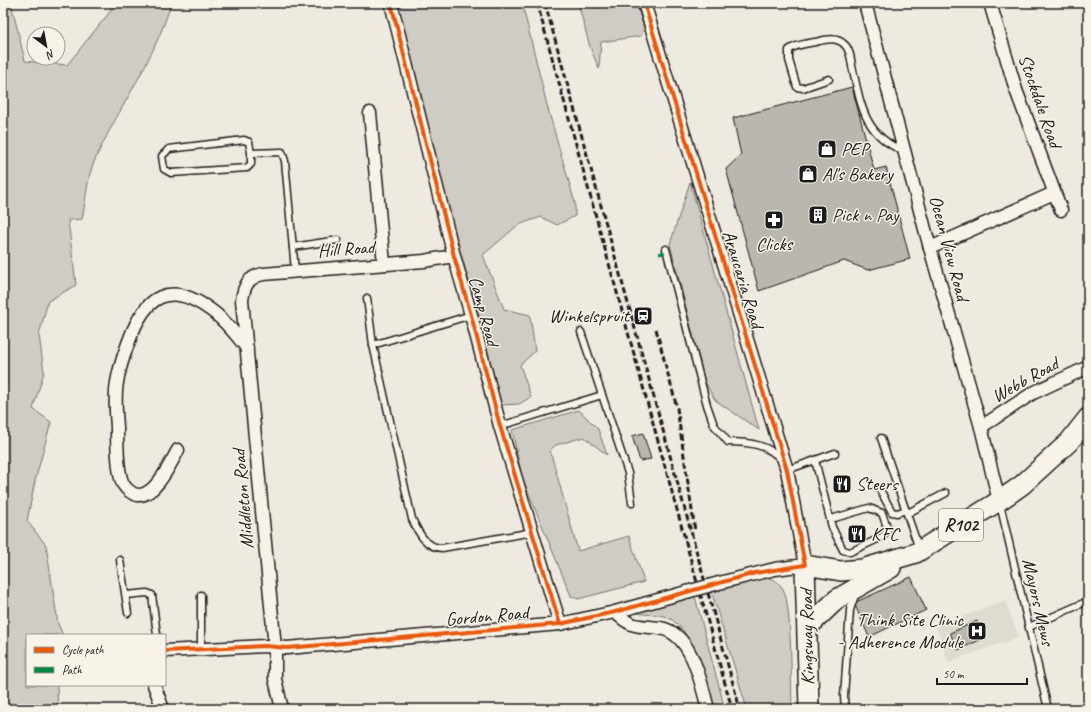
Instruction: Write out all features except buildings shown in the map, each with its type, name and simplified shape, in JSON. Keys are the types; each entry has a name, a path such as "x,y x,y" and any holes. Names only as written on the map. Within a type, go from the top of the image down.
{"main road":[{"name":"R102","path":"805,565 841,571 862,569 918,552 999,501 1048,462 1069,442 1088,418"},
{"path":"808,627 837,599 918,552"},
{"name":"Kingsway Road","path":"805,565 808,627 809,709"}],"street":[{"name":"Camp Road","path":"391,3 454,256 500,426 560,624"},
{"name":"Araucaria Road","path":"644,3 787,470 805,565"},
{"name":"Ocean View Road","path":"865,3 930,248 981,426 999,501"},
{"name":"Stockdale Road","path":"990,3 1016,90 1061,210"},
{"path":"370,112 384,264"},
{"path":"930,248 1054,193"},
{"name":"Hill Road","path":"245,286 248,280 257,275 424,261 454,256"},
{"name":"Middleton Road","path":"245,286 242,300 276,648 275,679 282,709"},
{"path":"178,450 154,488 147,494 137,495 130,492 123,484 117,438 116,391 124,354 134,328 145,307 152,301 162,296 184,297 196,301 220,318 247,348"},
{"name":"Webb Road","path":"981,426 1033,393 1088,367"},
{"name":"Gordon Road","path":"166,651 266,646 287,648 560,624 615,612 775,569 805,565"},
{"path":"615,612 629,624 637,627 668,630 677,636 692,657 708,709"},
{"path":"154,686 163,709"}],"lane":[{"path":"829,79 803,88 797,87 788,60 789,50 794,46 825,40 834,39 844,43 849,52 862,112 869,124 887,142 905,151"},
{"path":"244,140 249,142 251,153 252,164 248,168 171,173 164,169 162,156 169,149 244,140"},
{"path":"251,153 280,151 284,155 295,271"},
{"path":"293,247 338,240"},
{"path":"666,249 707,405 714,425 728,442 747,442 765,447 780,458 787,470 835,453"},
{"path":"367,298 373,344 412,519 422,537 429,545 436,548 442,548 532,532"},
{"path":"373,344 471,315"},
{"path":"581,332 628,472 632,503"},
{"path":"500,426 602,395"},
{"path":"881,438 907,512 918,552"},
{"path":"815,460 831,519 838,541 843,550 847,552 882,537 888,530 882,513 870,508 831,519"},
{"path":"879,488 892,512 897,513 907,512 946,493"},
{"name":"Mayors Mews","path":"999,501 1048,709"},
{"path":"120,560 128,613"},
{"path":"845,709 850,610 855,595 868,581"},
{"path":"126,595 147,593 152,595 157,634"},
{"path":"201,595 201,650"},
{"path":"1029,627 1088,601"}],"shaded area":[{"path":"3,3 11,3 26,66 66,66 109,13 114,3 171,3 156,44 94,162 88,182 82,219 68,220 76,285 48,301 39,335 44,372 33,409 51,422 35,481 27,521 46,545 58,624 63,634 26,634 26,686 57,686 58,709 3,709"},
{"path":"397,3 522,3 548,109 575,203 575,216 557,225 541,217 518,225 483,255 504,309 530,315 535,351 520,365 531,397 519,404 501,405 479,316 438,174"},
{"path":"578,3 636,3 644,28 641,36 601,42 599,69 590,47"},
{"path":"690,182 759,430 715,400 705,382 670,244"},
{"path":"579,410 598,429 607,455 584,437 556,445 550,450 578,551 629,536 644,582 578,599 571,596 522,477 512,430"},
{"path":"763,576 777,581 783,589 786,598 790,627 792,709 747,709 711,590"},
{"path":"694,593 725,709 712,709 698,659 686,635 678,625 665,616 641,614 633,611"},
{"name":"Think Site Clinic - Adherence Module","path":"1005,601 1019,637 948,662 936,626"}],"railway":[{"path":"537,3 732,709"},
{"path":"545,3 740,709"},
{"path":"656,329 677,408 695,531"}],"marked path":[{"path":"659,254 667,252"}],"cycle path":[{"path":"391,3 454,256 500,426 560,624"},
{"path":"166,651 266,646 287,648 560,624 615,612 755,573 805,565 787,470 644,3"}],"place":[{"name":"PEP","path":"827,149"},
{"name":"Al's Bakery","path":"808,174"},
{"name":"Pick n Pay","path":"818,215"},
{"name":"Clicks","path":"774,220"},
{"name":"Winkelspruit","path":"643,316"},
{"name":"Steers","path":"842,484"},
{"name":"KFC","path":"857,534"},
{"name":"Think Site Clinic - Adherence Module","path":"977,631"}]}
